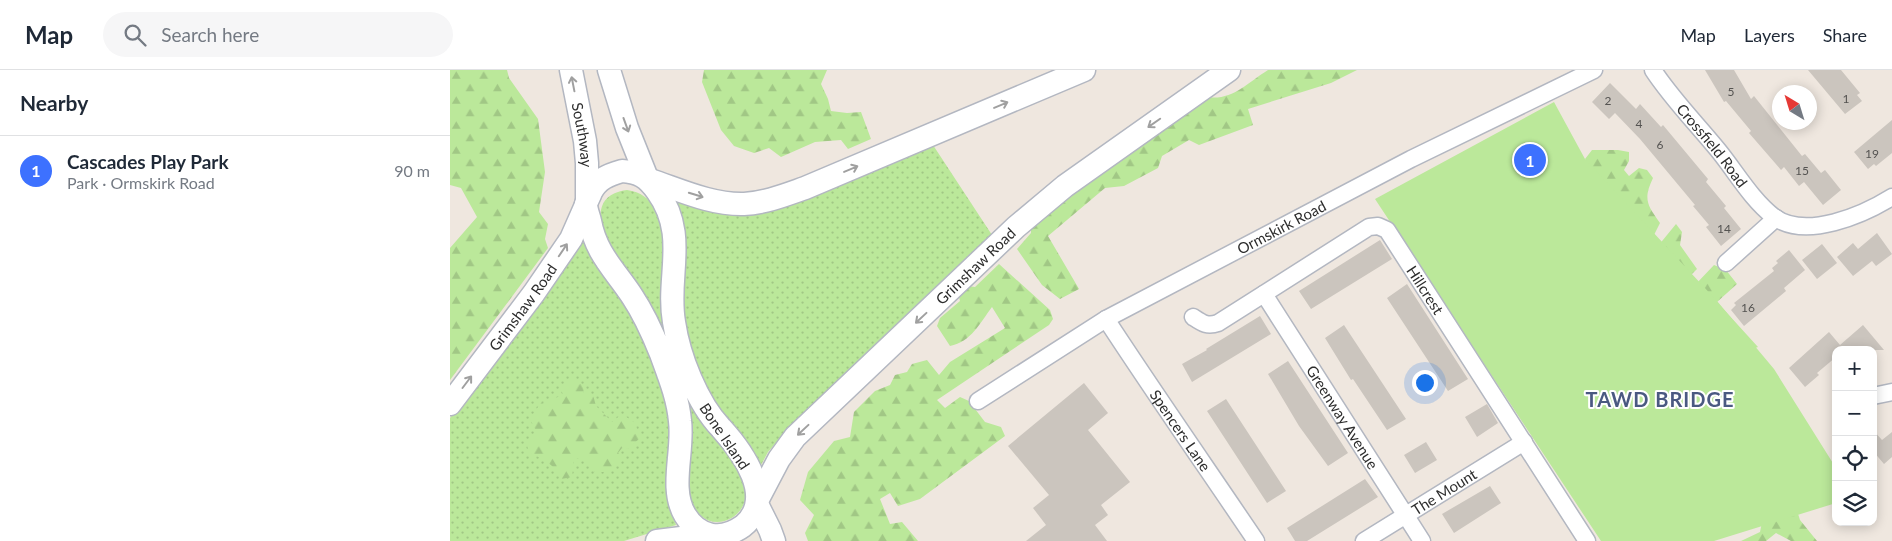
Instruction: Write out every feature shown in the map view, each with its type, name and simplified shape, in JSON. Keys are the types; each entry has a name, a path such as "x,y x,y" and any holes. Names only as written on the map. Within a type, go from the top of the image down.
{"main road":[{"name":"Southway","path":"571,70 585,141 587,203"},
{"path":"609,70 627,128 648,179"},
{"name":"Grimshaw Road","path":"758,502 779,459 795,437 1016,228 1065,186 1229,70"},
{"path":"1200,90 1241,70"},
{"path":"587,203 596,184 607,176 622,171 634,172 648,179 718,202 744,204 769,200 805,188 1077,73"},
{"name":"Bone Island","path":"648,179 662,198 671,219 675,244 672,297 674,322 681,349 702,402 712,419 740,452 747,465 755,482 758,502 774,541"},
{"name":"Grimshaw Road","path":"450,404 534,293 571,239 587,203"},
{"name":"Bone Island","path":"587,203 592,231 598,249 646,318 678,403 681,423 679,501 685,514 694,526 711,538"},
{"path":"657,541 711,538 738,531 747,524 758,502"}],"street":[{"name":"Ormskirk Road","path":"978,401 1106,319 1411,159 1594,70"},
{"name":"Crossfield Road","path":"1654,70 1669,93 1718,149 1762,206 1776,218 1792,224 1821,226 1835,223 1880,205 1892,197"},
{"path":"1726,262 1776,218"},
{"name":"Hillcrest","path":"1193,317 1205,325 1212,325 1368,227 1378,226 1387,230 1587,541"},
{"name":"Greenway Avenue","path":"1264,294 1422,541"},
{"name":"Spencers Lane","path":"1106,319 1159,401 1195,450 1256,541"},
{"path":"1877,395 1892,392"},
{"name":"The Mount","path":"1364,541 1524,442"}],"green space":[{"path":"450,70 507,70 509,78 538,119 545,172 539,212 548,224 545,239 548,248 450,380 450,248 477,217 461,188 450,185"},
{"path":"704,70 827,70 821,84 831,111 861,112 871,139 848,149 841,140 815,142 781,157 769,148 754,153 734,146 721,130 702,82"},
{"path":"1268,70 1357,70 1331,83 1248,109 1253,125 1199,145 1189,140 1162,156 1158,168 1124,186 1105,188 1048,236 1079,289 1060,299 1042,285 1017,249 1031,233 1031,219 1201,96 1212,98 1229,95"},
{"path":"1554,102 1585,159 1717,301 1774,369 1832,462 1832,504 1714,541 1601,541 1375,199"},
{"path":"933,145 992,235 782,436 768,452 761,465 758,465 704,386 683,325 674,197 707,209"},
{"path":"1592,150 1629,152 1629,161 1624,170 1629,176 1639,168 1647,170 1653,178 1647,197 1649,206 1660,223 1651,241 1658,246 1676,224 1682,232 1680,245 1697,269 1661,305 1585,159"},
{"path":"627,190 636,192 650,201 660,223 664,240 664,325 660,326 647,298 618,262 611,250 602,225 601,213 604,202 612,194"},
{"path":"581,242 584,243 598,269 622,297 641,331 662,390 669,417 673,514 676,525 624,541 450,541 450,418"},
{"path":"999,264 1050,310 1053,319 1049,325 937,400 945,408 960,397 969,401 985,422 1001,427 1005,436 920,499 898,506 890,493 880,499 890,524 902,522 918,541 808,541 805,533 814,515 800,500 808,472 834,441 850,437 854,412 875,391 890,385 895,375 907,372 912,364 927,360 939,375 950,362 1005,328 992,307 974,331 957,344 950,346 937,326 940,318 960,301 958,293 968,286 975,287"},
{"path":"1714,265 1726,270 1737,284 1717,302 1758,347 1741,353 1676,305"},
{"path":"574,380 583,385 584,394 593,395 596,406 612,422 622,414 635,423 640,438 628,449 622,448 618,453 622,456 622,461 613,469 594,472 584,458 574,459 572,477 562,479 548,463 540,457 529,453 527,445 537,433 530,419 540,404 563,395 561,389 566,381"},
{"path":"691,403 732,458 744,482 746,491 742,507 738,513 724,521 716,522 701,516 694,507 690,497 687,405"},
{"path":"1794,501 1800,520 1817,541 1791,541 1776,533 1766,541 1741,541 1760,532 1762,522"}],"building":[{"path":"1705,70 1734,70 1751,99 1754,96 1772,118 1772,130 1781,130 1802,156 1805,154 1821,173 1825,170 1841,190 1823,205 1804,182 1799,186 1784,167 1781,170 1749,133 1751,131 1726,101 1724,102"},
{"path":"1808,70 1841,70 1860,93 1857,95 1862,101 1845,114"},
{"path":"1610,83 1636,109 1640,104 1661,127 1663,125 1708,179 1706,182 1726,206 1724,208 1741,229 1721,246 1706,227 1709,225 1693,206 1695,205 1640,139 1615,113 1609,119 1592,102"},
{"path":"1892,120 1892,153 1876,166 1874,164 1868,169 1854,152"},
{"path":"1877,233 1892,254 1876,266 1872,261 1853,276 1837,257 1853,243 1858,249"},
{"path":"1380,240 1392,259 1311,309 1299,291"},
{"path":"1822,244 1837,263 1817,279 1802,260"},
{"path":"1789,250 1805,270 1784,288 1786,291 1744,326 1731,310 1736,305 1734,303 1774,271 1772,268 1778,263 1776,261"},
{"path":"1407,284 1468,379 1448,391 1387,298"},
{"path":"1260,316 1271,334 1192,382 1182,364"},
{"path":"1344,325 1406,419 1387,430 1353,379 1351,380 1325,338"},
{"path":"1863,325 1884,350 1877,350 1877,346 1832,346 1832,360 1817,373 1819,375 1805,387 1789,368 1829,332 1840,345"},
{"path":"1288,361 1348,453 1328,466 1299,426 1268,374"},
{"path":"1084,383 1108,413 1088,430 1130,482 1101,505 1108,515 1095,525 1107,541 1026,541 1046,525 1033,508 1049,495 1008,446"},
{"path":"1226,399 1286,491 1267,503 1207,411"},
{"path":"1487,404 1498,423 1477,437 1465,417"},
{"path":"1892,432 1892,457 1884,464 1877,456 1877,434 1882,440"},
{"path":"1426,442 1437,460 1415,473 1404,455"},
{"path":"1365,479 1378,497 1307,541 1295,541 1287,528"},
{"path":"1490,486 1501,503 1454,533 1442,514"}],"place":[{"name":"Cascades Play Park","path":"1530,160"}],"district":[{"name":"TAWD BRIDGE","path":"1660,399"}]}
